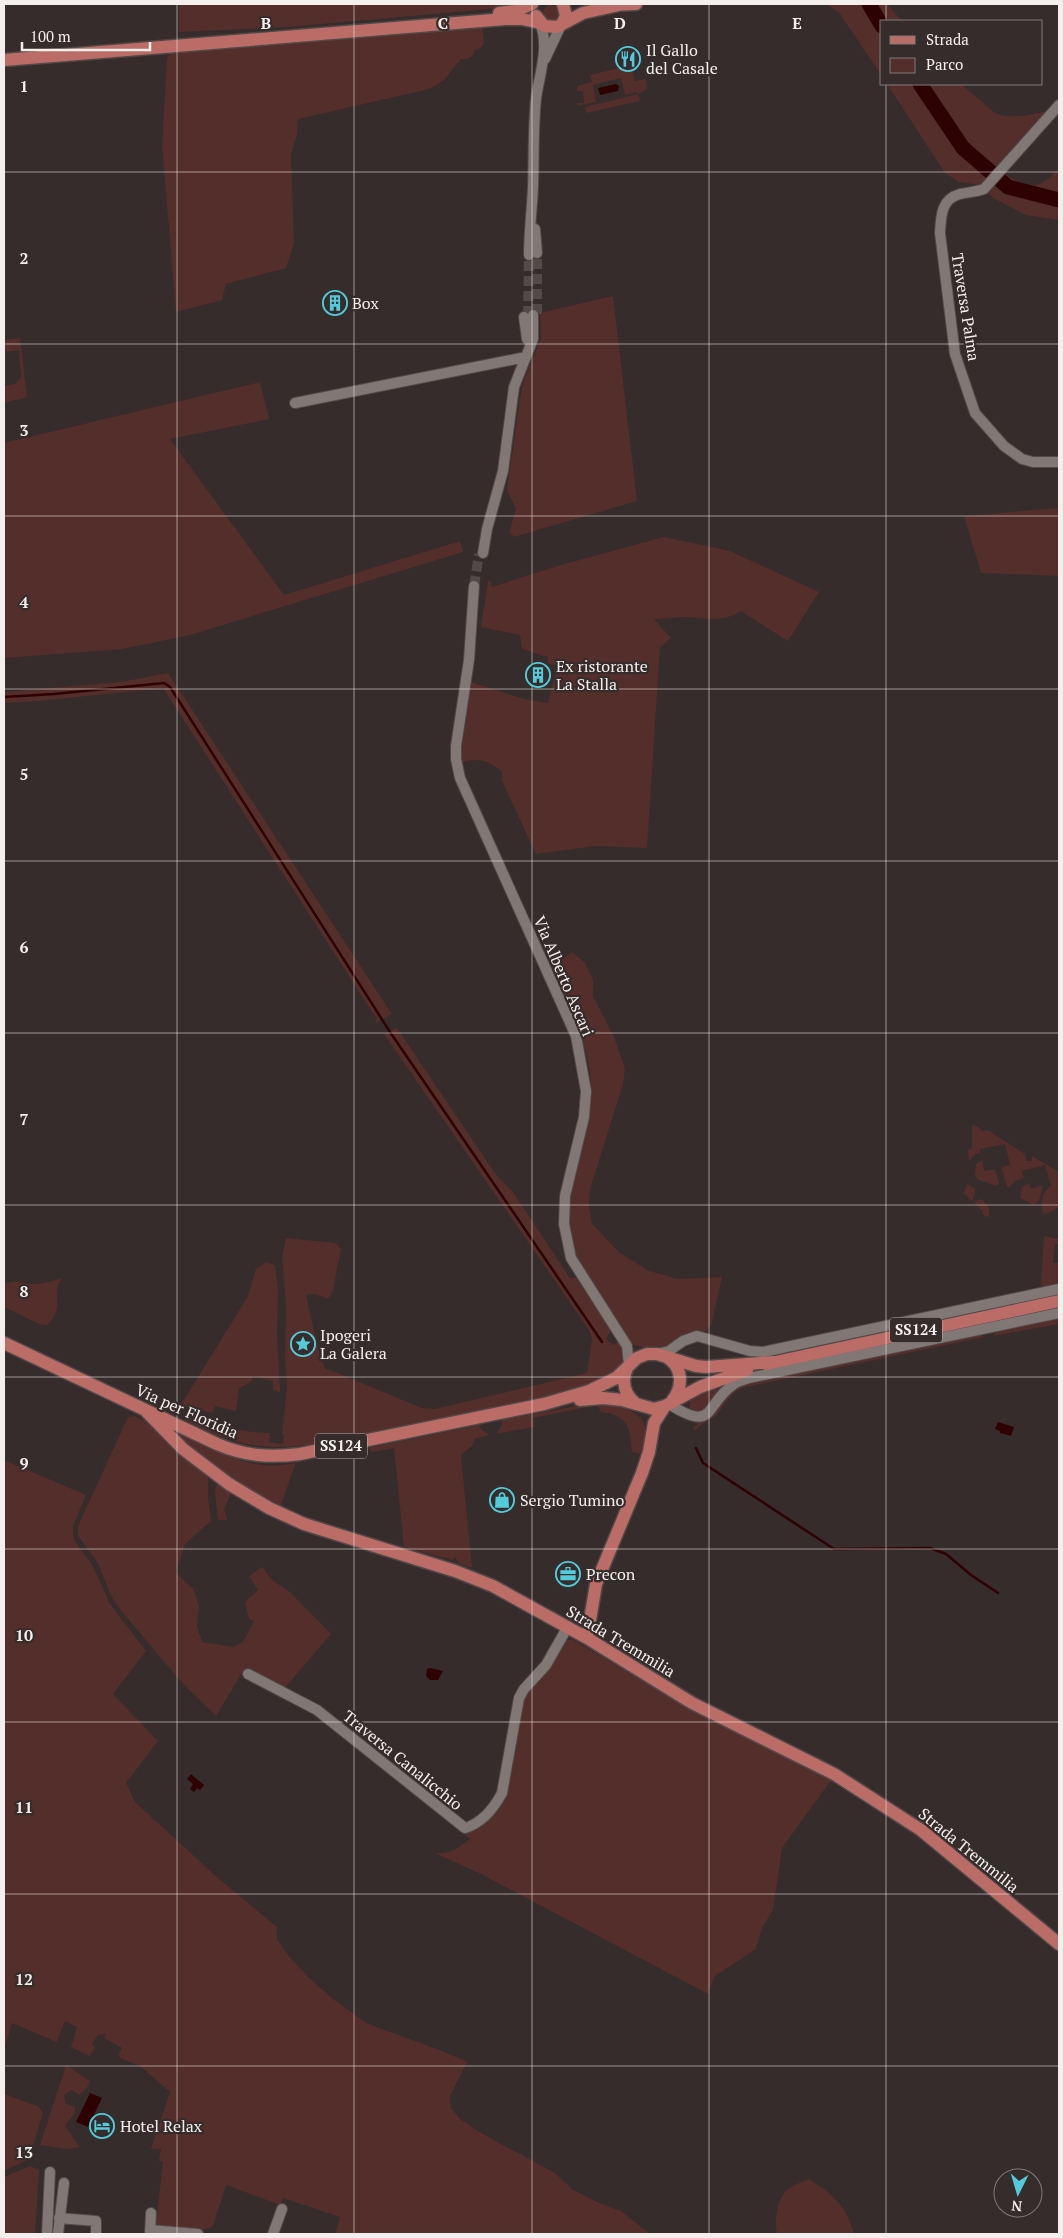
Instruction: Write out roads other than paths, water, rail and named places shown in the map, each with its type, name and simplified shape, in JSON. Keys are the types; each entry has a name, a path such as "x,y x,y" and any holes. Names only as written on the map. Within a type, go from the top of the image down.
{"main road":[{"path":"561,24 566,16 563,4"},
{"path":"596,4 636,4"},
{"path":"534,9 552,28 583,13 619,5"},
{"path":"4,53 534,9"},
{"path":"4,60 522,19 534,9"},
{"name":"SS124","path":"773,1362 1059,1301"},
{"name":"Via per Floridia","path":"4,1343 230,1450 269,1457 300,1454 544,1404"},
{"path":"544,1404 597,1388 616,1378 637,1358 656,1354 678,1365 715,1368 773,1362"},
{"path":"544,1404 603,1398 654,1409 669,1404 714,1381 773,1362"},
{"path":"587,1638 596,1584 642,1473 654,1423 680,1387 678,1365"},
{"path":"628,1367 624,1378 625,1388 629,1397 648,1416 652,1434"},
{"name":"Strada Tremmilia","path":"145,1410 183,1449 229,1484 269,1508 304,1524 485,1582 587,1638 692,1703 834,1774 922,1830 1059,1944"}],"street":[{"path":"531,255 536,99 542,67 544,38 534,9"},
{"path":"542,67 561,24"},
{"name":"Traversa Palma","path":"1059,105 984,189 959,194 951,198 945,204 940,218 940,233 954,354 975,413 998,439 1022,459 1033,462 1059,462"},
{"path":"481,553 486,515 499,486 503,471 514,387 526,357 530,339 531,315"},
{"path":"295,403 526,357"},
{"name":"Via Alberto Ascari","path":"476,585 471,642 456,759 460,778 576,1036 583,1068 584,1117 565,1196 564,1224 571,1258 627,1346"},
{"path":"627,1346 635,1351 656,1354 669,1351 683,1341 697,1336 750,1351 763,1352 1059,1289"},
{"path":"669,1404 686,1415 701,1417 708,1414 735,1383 749,1378 1059,1313"},
{"path":"678,1365 680,1346 683,1341"},
{"path":"627,1346 628,1367"},
{"name":"Traversa Canalicchio","path":"248,1674 318,1710 465,1828 482,1820 497,1803 502,1793 509,1761 515,1731 516,1706 519,1698 546,1665 567,1628"},
{"path":"47,2234 50,2172"},
{"path":"58,2234 64,2183"},
{"path":"273,2234 282,2209"},
{"path":"151,2213 150,2232 198,2234"},
{"path":"59,2218 96,2221 96,2234"}],"waterway":[{"path":"869,4 880,23"},
{"path":"921,85 963,148 1008,187 1059,200"},
{"path":"4,697 164,683 170,687 390,1032 602,1342"},
{"path":"696,1448 703,1463 834,1549 930,1548 946,1554 971,1575 998,1593"}],"tunnel":[{"path":"537,253 537,314"},
{"path":"528,316 529,255"},
{"path":"474,586 479,554"}],"place":[{"name":"Il Gallo del Casale","path":"628,59"},
{"name":"Box","path":"335,303"},
{"name":"Ex ristorante La Stalla","path":"538,675"},
{"name":"Ipogeri La Galera","path":"303,1344"},
{"name":"Sergio Tumino","path":"502,1500"},
{"name":"Precon","path":"568,1574"},
{"name":"Hotel Relax","path":"102,2126"}]}
